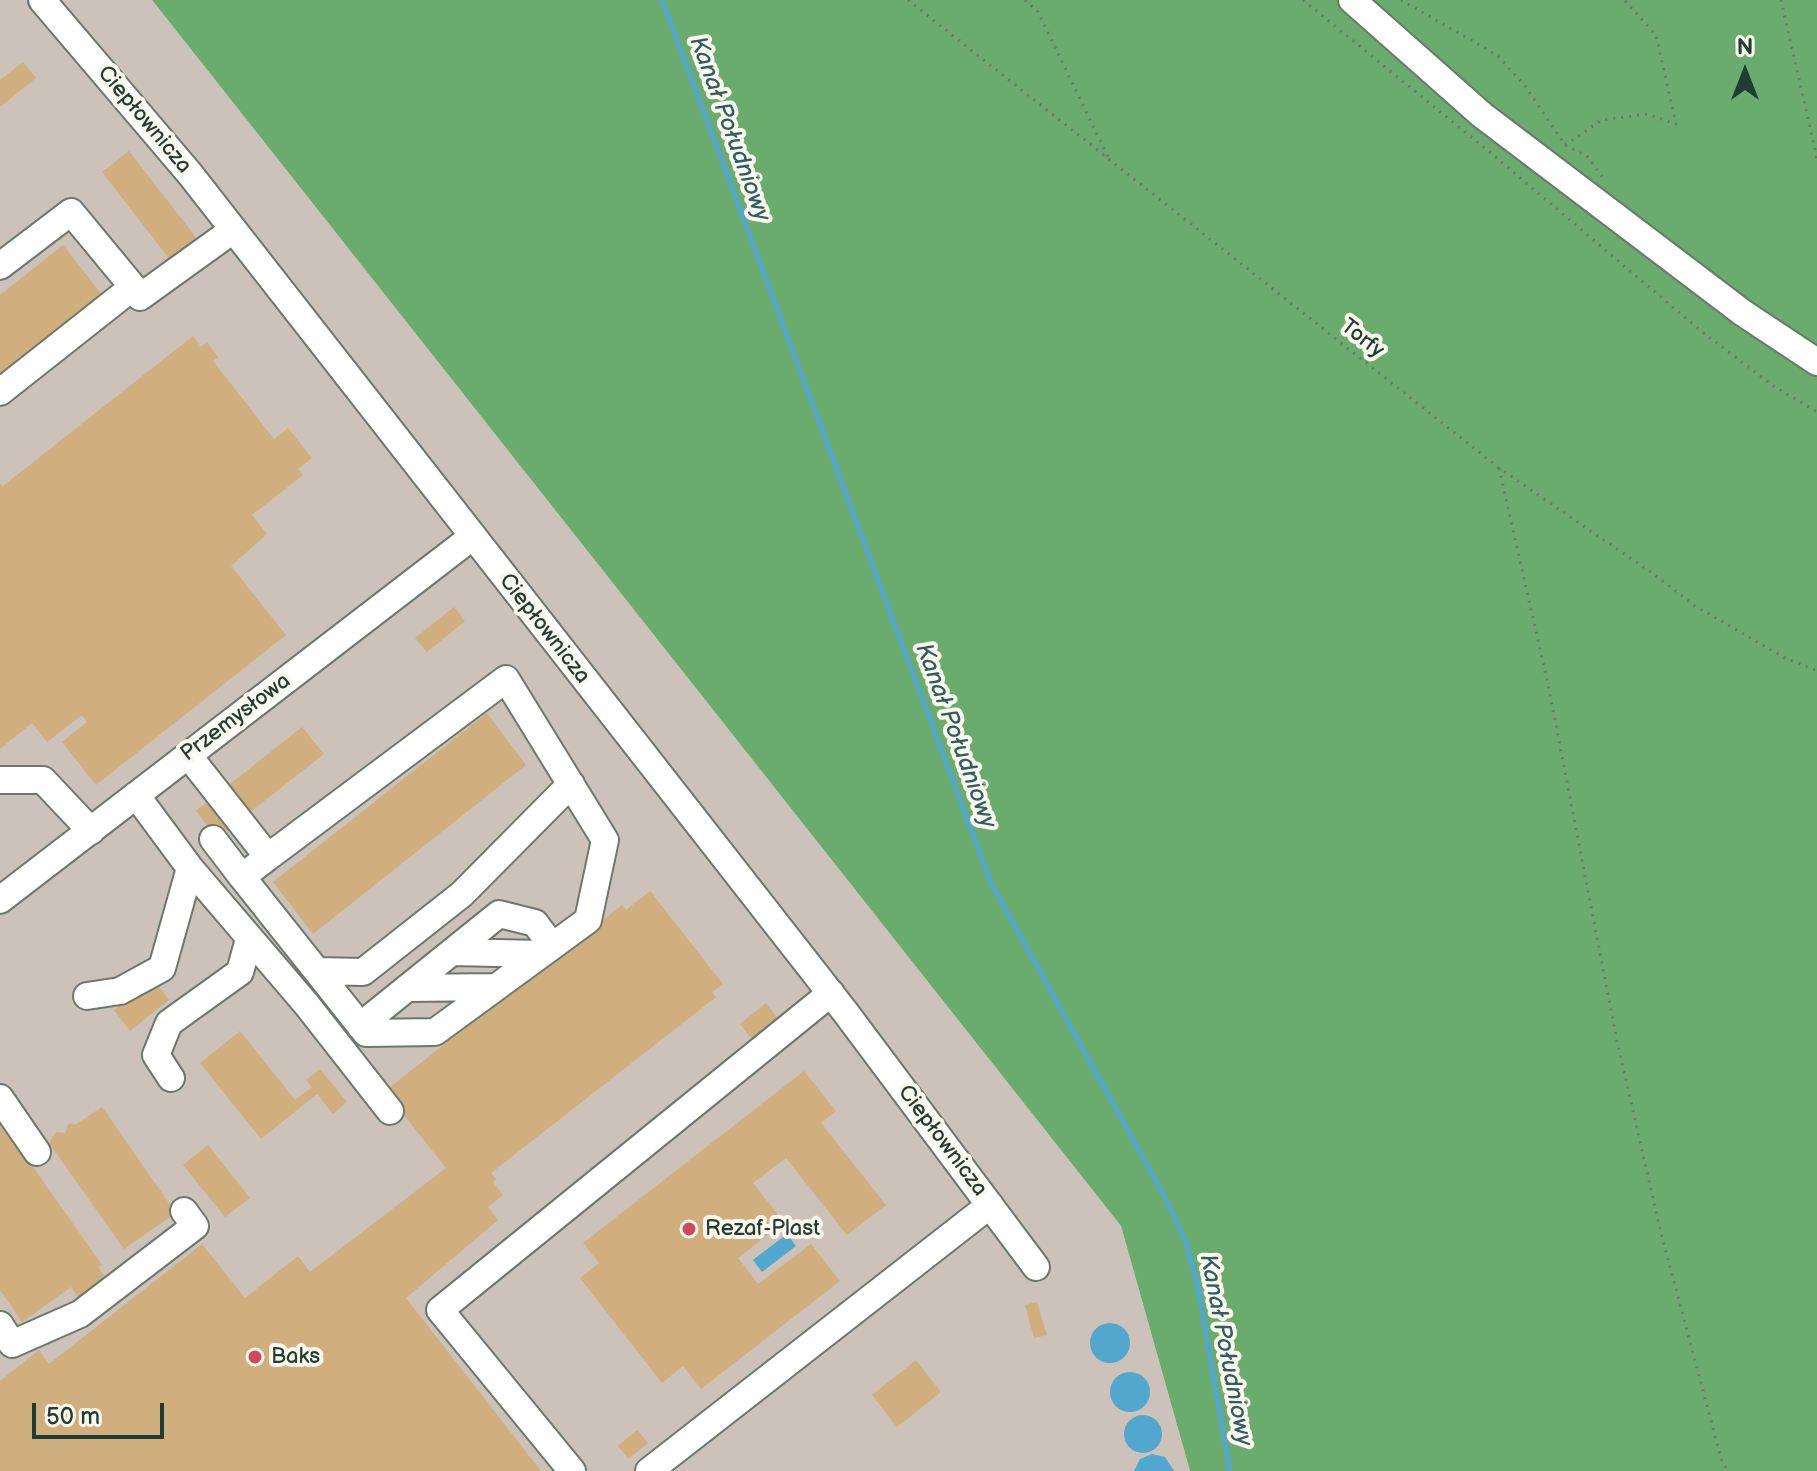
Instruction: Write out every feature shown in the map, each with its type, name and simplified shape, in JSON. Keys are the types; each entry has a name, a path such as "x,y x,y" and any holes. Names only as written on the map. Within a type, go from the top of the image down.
{"street":[{"name":"Ciepłownicza","path":"42,0 190,174 831,993 1036,1267"},
{"path":"1352,0 1482,115 1743,313 1817,362"},
{"path":"0,266 71,212 140,297 233,230"},
{"path":"0,392 133,287"},
{"name":"Przemysłowa","path":"0,900 472,537"},
{"path":"213,839 242,877 366,1033 435,1032 588,920 605,840 506,679 242,877"},
{"path":"188,755 268,857"},
{"path":"0,780 43,780 91,831"},
{"path":"317,971 363,972 462,894 571,784"},
{"path":"136,795 190,868 307,1005 390,1111"},
{"path":"87,996 120,991 162,968 190,868"},
{"path":"360,1026 499,914 535,923 546,950"},
{"path":"171,1078 156,1055 169,1023 240,972 249,939"},
{"path":"452,952 546,950"},
{"path":"407,988 496,987"},
{"path":"572,1471 440,1310 831,993"},
{"path":"0,1098 37,1152"},
{"path":"649,1471 990,1205"},
{"path":"0,1325 12,1344 80,1314 195,1226 184,1211"}],"path":[{"name":"Torfy","path":"908,0 1499,468 1695,606 1783,657 1817,671"},
{"path":"1025,0 1038,12 1110,160"},
{"path":"1303,0 1486,149 1701,331 1772,385 1817,412"},
{"path":"1401,0 1497,55 1525,86 1565,145 1588,157 1608,185 1616,217"},
{"path":"1565,145 1602,120 1647,114 1676,124 1656,35 1624,0"},
{"path":"1781,0 1817,158"},
{"path":"1499,468 1549,689 1617,1041 1661,1233 1726,1471"}],"shaded area":[{"path":"0,0 152,0 1121,1226 1190,1471 0,1471"}],"green space":[{"path":"152,0 1817,0 1817,1471 1190,1471 1121,1226"}],"water":[{"path":"787,1234 796,1246 762,1272 753,1260"},
{"path":"1110,1323 1124,1329 1130,1343 1124,1357 1110,1363 1096,1357 1090,1343 1096,1329"},
{"path":"1130,1372 1144,1378 1150,1392 1144,1406 1130,1412 1116,1406 1110,1392 1116,1378"},
{"path":"1143,1415 1157,1420 1162,1434 1157,1448 1143,1453 1129,1448 1124,1434 1129,1420"},
{"path":"1152,1454 1165,1457 1174,1471 1134,1471 1140,1459"}],"building":[{"path":"23,62 36,78 0,107 0,80"},
{"path":"129,151 198,240 171,261 102,172"},
{"path":"63,245 103,296 0,377 0,295"},
{"path":"193,336 201,347 207,342 218,357 213,361 274,439 288,428 312,458 298,469 303,475 252,515 267,534 231,566 286,635 96,785 62,742 87,722 82,715 47,742 32,723 0,749 0,483 3,486"},
{"path":"454,607 465,621 427,652 415,638"},
{"path":"487,713 526,765 313,934 273,882"},
{"path":"302,727 324,754 217,838 196,811"},
{"path":"650,891 723,984 712,992 716,997 491,1173 496,1179 493,1182 503,1195 488,1207 498,1220 406,1298 541,1471 0,1471 0,1381 39,1350 49,1364 202,1244 245,1298 298,1256 310,1272 446,1168 385,1091 622,905 626,910"},
{"path":"153,979 169,1000 130,1031 114,1010"},
{"path":"766,1003 782,1024 756,1044 740,1024"},
{"path":"240,1031 295,1100 312,1087 306,1080 320,1069 347,1102 333,1114 317,1094 261,1139 200,1063"},
{"name":"Rezaf-Plast","path":"804,1071 836,1111 821,1123 886,1205 847,1235 786,1158 753,1183 784,1222 738,1258 758,1284 811,1244 840,1281 701,1389 683,1366 662,1383 580,1278 599,1263 583,1243"},
{"path":"102,1107 176,1213 124,1249 49,1143 56,1132 65,1133 69,1123 75,1125"},
{"path":"0,1120 102,1265 98,1267 109,1283 82,1302 71,1287 22,1322 0,1290"},
{"path":"208,1145 250,1198 225,1217 183,1165"},
{"path":"1037,1302 1047,1335 1034,1338 1025,1305"},
{"path":"916,1360 941,1392 897,1427 872,1395"},
{"path":"637,1430 648,1443 628,1459 618,1446"}],"waterway":[{"name":"Kanał Południowy","path":"662,0 991,883 1165,1197 1186,1242 1197,1282 1230,1471"}],"place":[{"name":"Rezaf-Plast","path":"689,1229"},
{"name":"Baks","path":"255,1357"}]}
